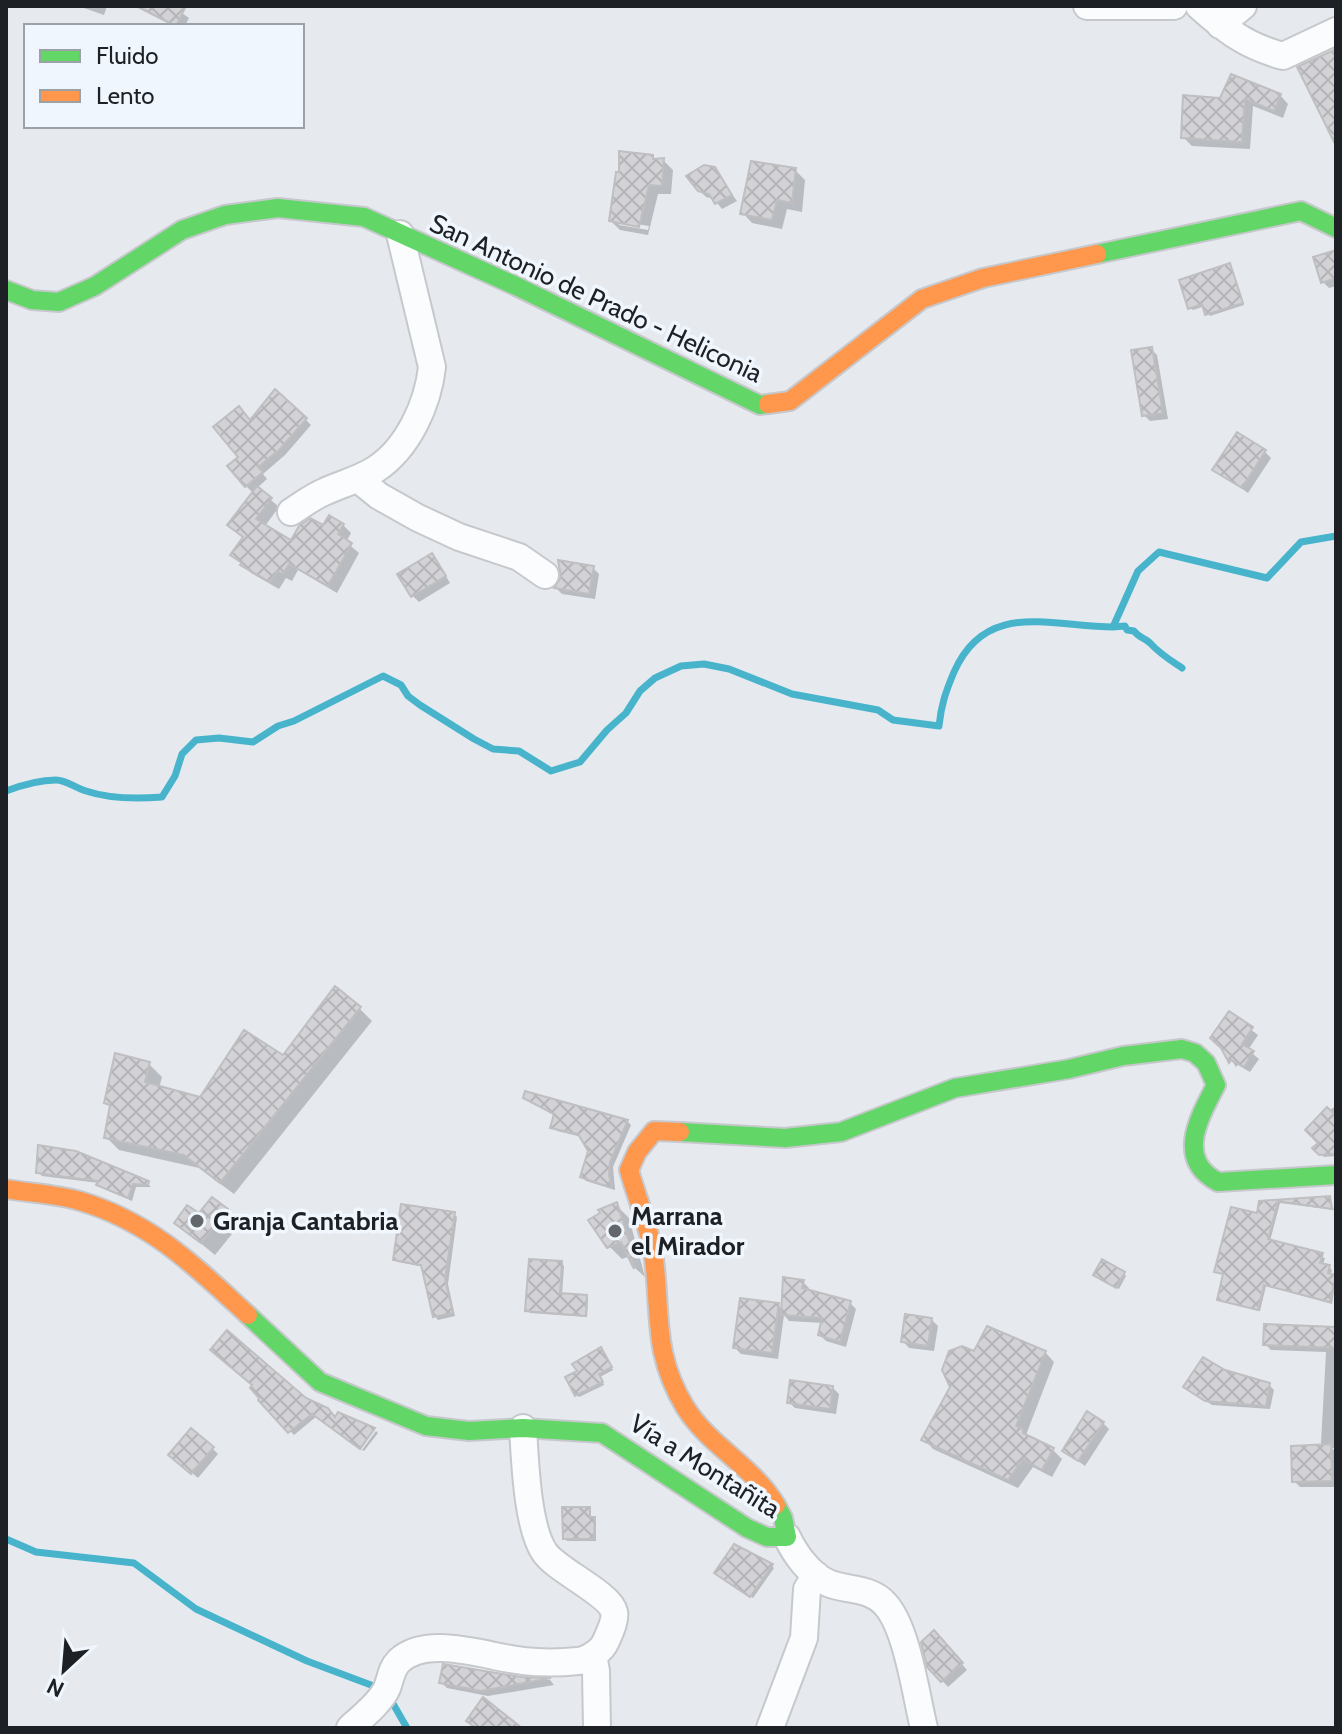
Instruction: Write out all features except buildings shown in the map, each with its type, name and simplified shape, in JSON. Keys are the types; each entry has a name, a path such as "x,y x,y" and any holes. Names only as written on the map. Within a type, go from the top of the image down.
{"street":[{"path":"1087,6 1174,6"},
{"path":"1199,6 1220,25 1256,49 1283,56 1336,31"},
{"path":"1220,25 1243,6"},
{"name":"San Antonio de Prado - Heliconia","path":"6,290 32,300 59,302 95,286 182,230 225,215 278,208 364,217 516,286 760,405 790,401 922,299 983,278 1301,211 1336,228"},
{"path":"291,512 322,493 376,469 395,454 430,389 432,367 400,234"},
{"path":"358,479 379,496 418,518 459,537 519,557 545,575"},
{"name":"Vía a Montañita","path":"6,1189 79,1201 136,1224 177,1250 320,1382 426,1426 469,1431 523,1428 602,1433 764,1538 776,1540 787,1537 787,1530 772,1499 744,1466 719,1447 686,1408 667,1376 658,1342 654,1261 629,1170 637,1152 654,1131 785,1138 841,1132 955,1088 1069,1069 1123,1056 1182,1049 1195,1053 1206,1063 1216,1085 1198,1122 1193,1143 1195,1161 1204,1176 1218,1182 1336,1175"},
{"path":"350,1728 386,1691 392,1668 415,1650 425,1647 463,1650 525,1662 581,1661 605,1645 614,1612 609,1602 559,1567 545,1553 527,1493 523,1428"},
{"path":"787,1537 795,1554 816,1575 829,1584 874,1594 893,1614 903,1641 924,1728"},
{"path":"770,1728 804,1638 807,1589 816,1575"},
{"path":"593,1655 597,1728"}],"waterway":[{"path":"6,791 30,783 56,780 104,796 162,797 175,776 182,754 196,740 219,738 253,742 278,726 383,676 401,685 408,696 420,705 474,739 493,749 519,751 551,771 580,762 626,713 640,691 655,678 681,666 704,664 729,669 792,694 878,710 893,720 939,726 944,698 954,672 968,649 984,634 1023,622 1113,627 1138,571 1159,552 1267,578 1301,542 1336,536"},
{"path":"1113,627 1125,626 1127,630 1134,631 1182,668"},
{"path":"6,1539 36,1552 134,1563 196,1609 307,1661 379,1688"},
{"path":"388,1695 407,1728"}],"traffic: fast":[{"path":"6,290 32,300 59,302 95,286 182,230 225,215 278,208 364,217 516,286 760,405 768,404"},
{"path":"1097,254 1301,211 1336,228"},
{"path":"680,1132 785,1138 841,1132 955,1088 1069,1069 1123,1056 1182,1049 1195,1053 1206,1063 1216,1085 1194,1137 1197,1162 1205,1173 1218,1182 1336,1175"},
{"path":"248,1315 320,1382 426,1426 469,1431 523,1428 602,1433 747,1528 767,1537 787,1537 776,1505"}],"traffic: slow":[{"path":"768,404 790,401 922,299 983,278 1097,254"},
{"path":"680,1132 654,1131 637,1152 629,1170 652,1247 663,1352 675,1388 695,1421 755,1478 776,1505"},
{"path":"6,1189 71,1199 129,1221 171,1248 248,1315"}],"place":[{"name":"Granja Cantabria","path":"197,1221"},
{"name":"Marrana el Mirador","path":"615,1231"}]}
